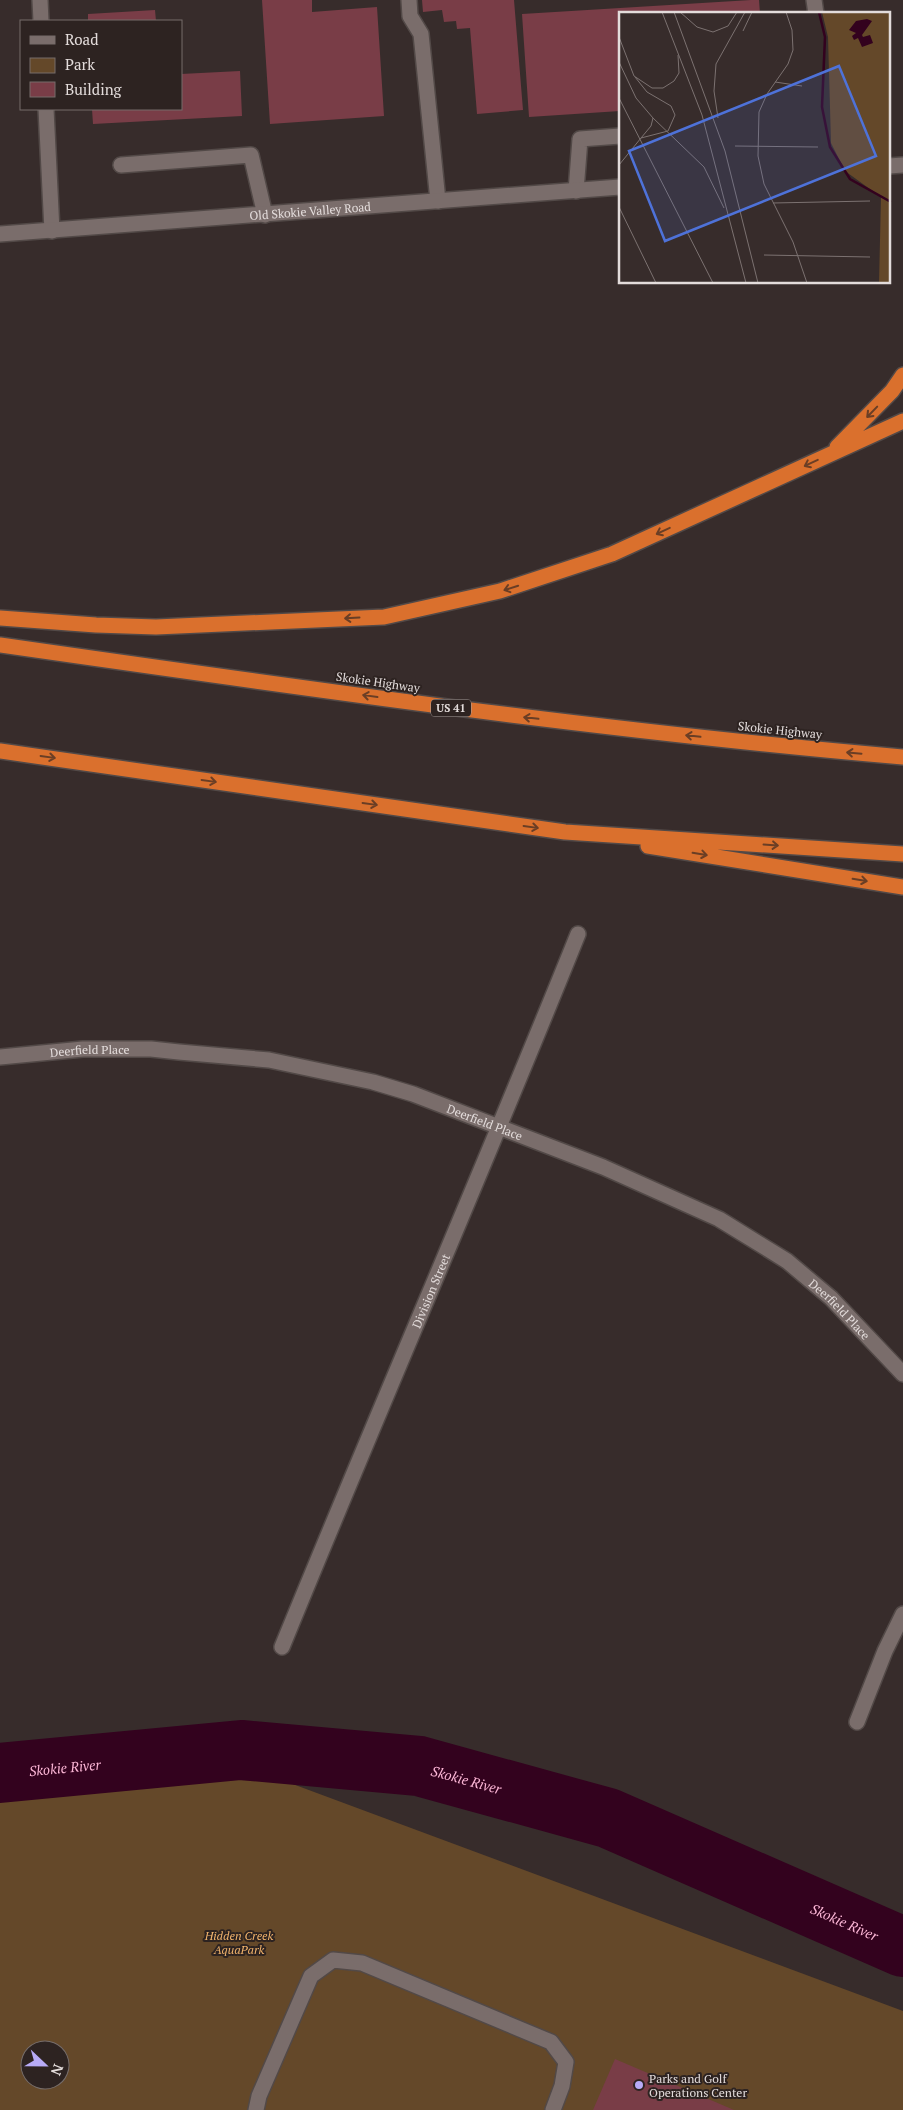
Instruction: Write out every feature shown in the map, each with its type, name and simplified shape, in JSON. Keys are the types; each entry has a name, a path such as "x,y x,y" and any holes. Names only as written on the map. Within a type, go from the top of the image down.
{"highway":[{"path":"830,455 892,391 903,375"},
{"path":"0,618 156,627 384,617 500,591 612,554 903,421"},
{"name":"Skokie Highway","path":"0,645 514,716 802,748 903,757"},
{"path":"0,750 566,832 903,888"},
{"path":"566,832 903,854"}],"street":[{"path":"40,0 41,20"},
{"path":"409,0 410,16 421,34 438,201"},
{"path":"46,110 52,231"},
{"path":"576,190 580,139 619,136"},
{"path":"121,165 251,155 265,215"},
{"path":"890,166 903,165"},
{"name":"Old Skokie Valley Road","path":"0,234 619,187"},
{"name":"Division Street","path":"282,1647 371,1429 501,1127 578,934"},
{"name":"Deerfield Place","path":"0,1057 82,1049 141,1049 268,1060 389,1086 413,1094 603,1167 719,1219 787,1261 831,1298 903,1374"},
{"path":"857,1722 885,1651 903,1614"},
{"path":"256,2110 259,2096 311,1976 333,1960 362,1963 551,2042 566,2062 562,2086 553,2110"}],"green space":[{"name":"Hidden Creek AquaPark","path":"263,1773 903,2011 903,2110 0,2110 0,1795"}],"building":[{"path":"262,0 312,0 312,12 377,7 384,116 270,124"},
{"path":"422,0 514,0 523,110 477,114 470,28 457,29 456,21 444,22 442,10 423,12"},
{"path":"751,0 759,0 760,12 619,12 619,111 529,117 522,14"},
{"path":"155,10 156,20 88,20 88,14"},
{"path":"240,71 242,116 93,124 92,110 182,110 182,74"},
{"name":"Parks and Golf Operations Center","path":"615,2059 734,2110 593,2110"}],"waterway":[{"name":"Skokie River","path":"0,1773 241,1750 419,1766 608,1818 903,1947"}],"place":[{"name":"Parks and Golf Operations Center","path":"639,2085"}]}
